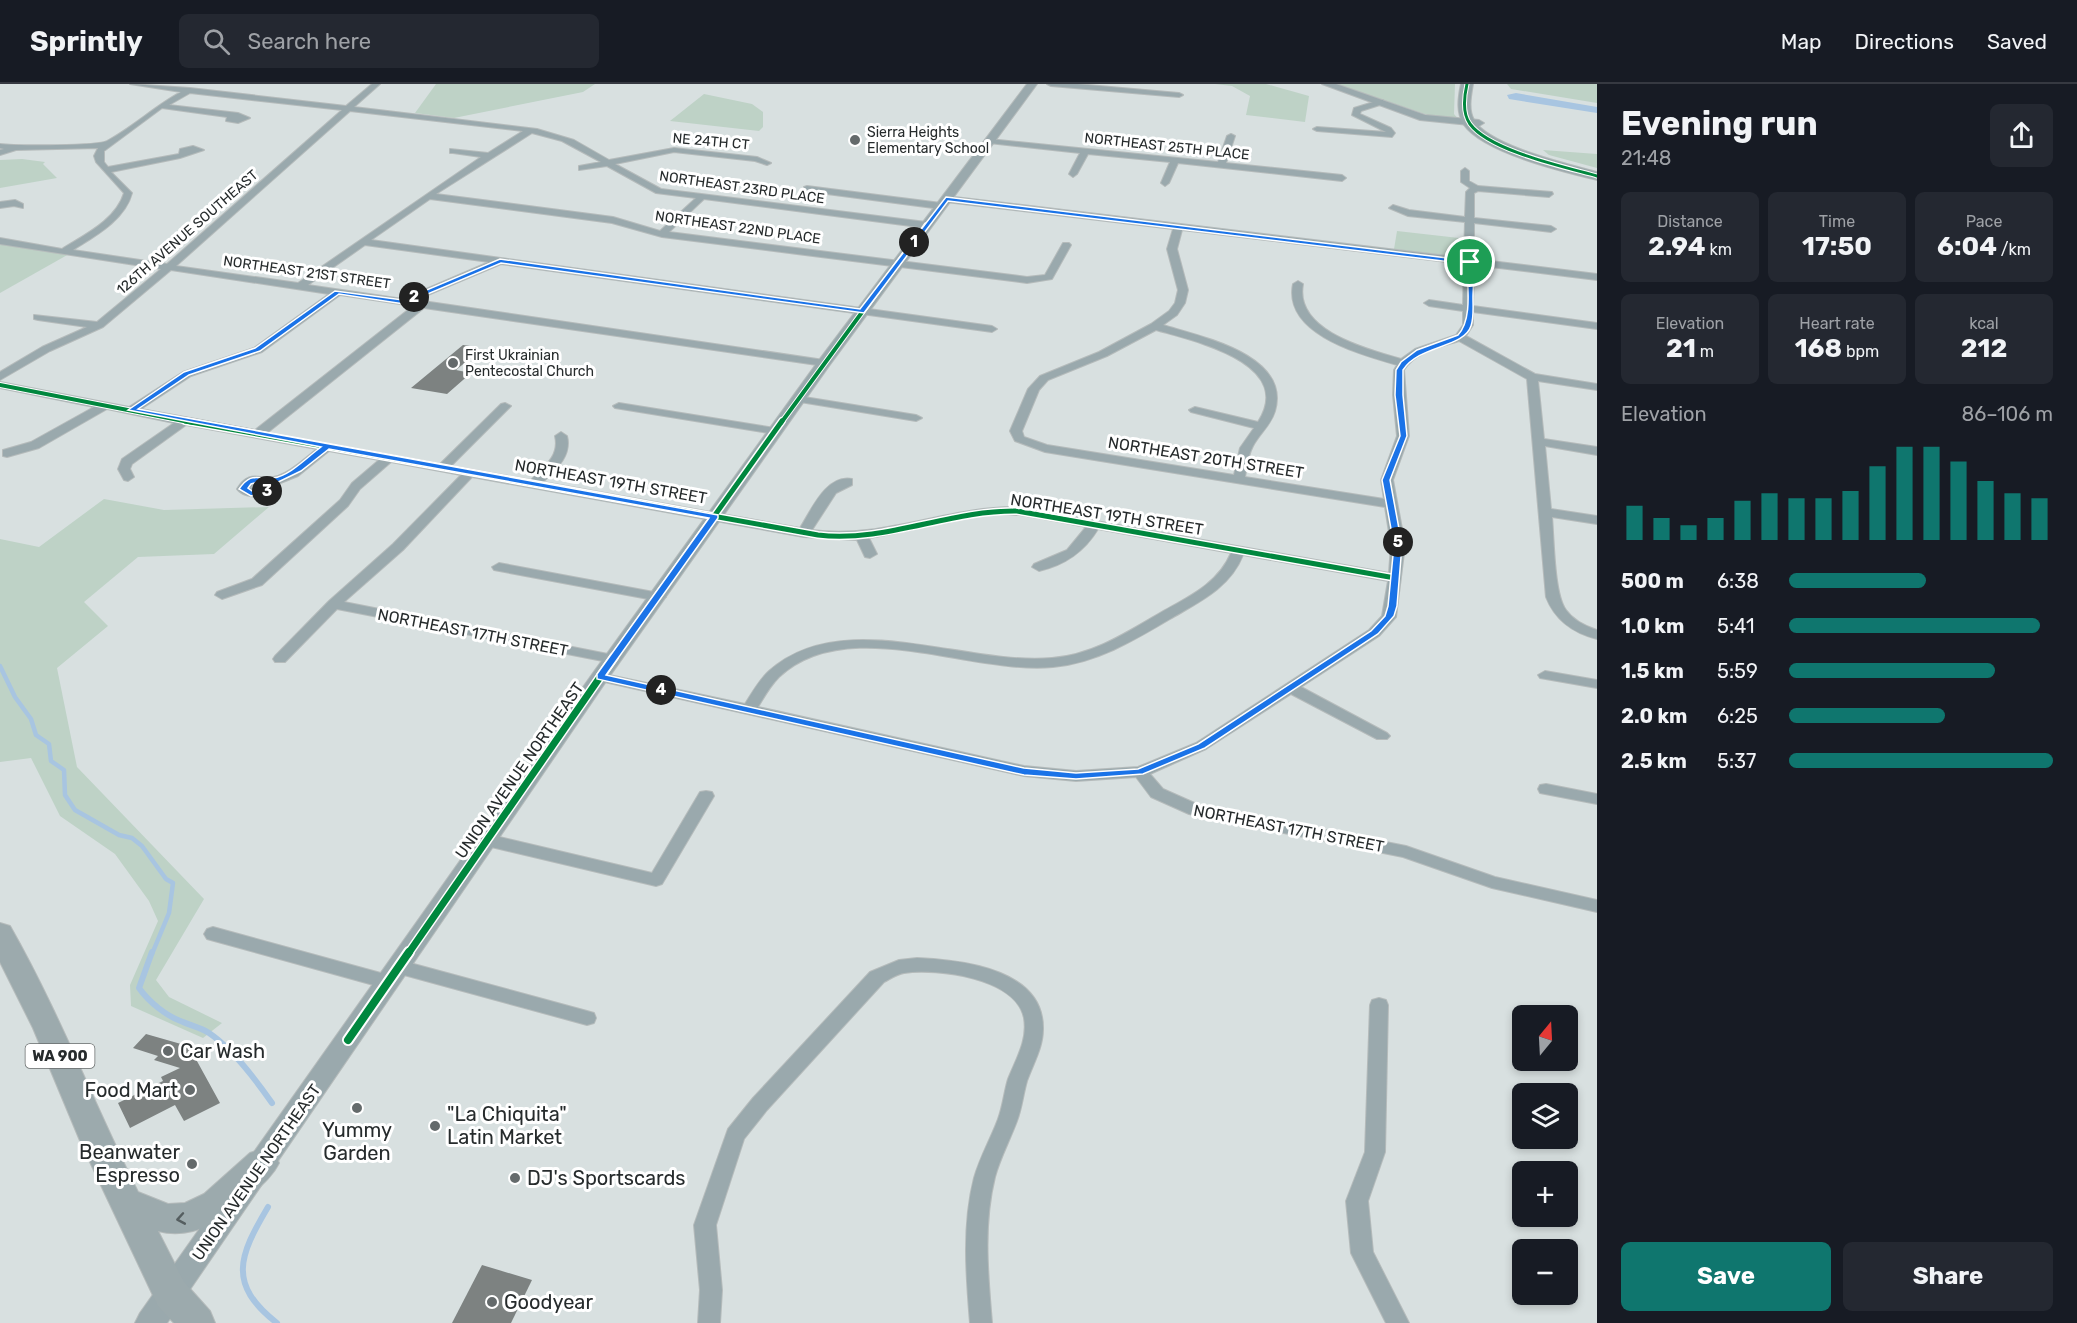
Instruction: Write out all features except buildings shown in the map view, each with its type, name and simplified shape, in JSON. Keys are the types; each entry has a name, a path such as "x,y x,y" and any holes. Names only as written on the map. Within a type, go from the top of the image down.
{"main road":[{"path":"1467,84 1464,106 1487,139 1546,161 1597,176"},
{"path":"1477,124 1475,115 1478,84"},
{"name":"WA 900","path":"0,933 48,1028 97,1143 171,1294 197,1323"},
{"path":"127,1203 151,1216 166,1220 181,1220 201,1213 216,1204 262,1163"}],"street":[{"name":"NORTHEAST 23RD PLACE","path":"134,84 531,130 565,139 648,187 676,194 926,225"},
{"path":"64,252 117,214 126,204 128,193 98,159 105,145 161,106 202,84"},
{"name":"126TH AVENUE SOUTHEAST","path":"0,383 46,349 99,325 169,267 376,84"},
{"name":"UNION AVENUE NORTHEAST","path":"150,1323 600,676 861,311 1032,84"},
{"path":"1052,84 1179,95"},
{"path":"1327,84 1424,118 1477,124"},
{"path":"1317,129 1389,135 1391,133 1388,130 1356,115 1357,110 1361,107 1380,102"},
{"path":"161,106 235,116"},
{"path":"300,286 488,155 531,130"},
{"path":"1221,165 1232,136"},
{"name":"NORTHEAST 25TH PLACE","path":"989,141 1342,178"},
{"path":"0,146 15,148 105,145"},
{"path":"0,153 15,148"},
{"name":"NE 24TH CT","path":"582,168 658,152 680,150 757,159 767,163"},
{"path":"453,151 488,155"},
{"path":"1073,174 1085,152"},
{"path":"107,170 187,154"},
{"path":"1165,183 1174,162"},
{"path":"1465,171 1465,182 1476,188 1549,194"},
{"path":"600,676 1024,771 1076,776 1140,772 1201,746 1383,626 1392,606 1398,545 1386,480 1403,436 1398,377 1403,363 1419,351 1460,337 1468,325 1470,192 1476,188"},
{"path":"807,189 1178,227 1597,278"},
{"name":"NORTHEAST 22ND PLACE","path":"430,196 613,220 662,234 1027,280 1043,279 1052,273 1066,245"},
{"path":"662,234 701,198"},
{"path":"0,205 15,203 20,206 12,210 0,211"},
{"path":"1393,208 1408,213 1551,230"},
{"path":"1155,326 1173,313 1182,298 1181,282 1172,249 1178,227"},
{"name":"NORTHEAST 21ST STREET","path":"0,241 824,363"},
{"path":"364,242 992,329"},
{"path":"404,302 500,261"},
{"path":"1298,284 1296,302 1314,325 1339,341 1403,363"},
{"path":"132,410 187,374 258,350 338,292"},
{"path":"1429,303 1597,326"},
{"path":"258,434 422,304"},
{"path":"38,317 99,325"},
{"path":"1155,326 1230,352 1261,370 1271,383 1272,402 1262,426 1246,448 1239,479"},
{"name":"NORTHEAST 20TH STREET","path":"1155,326 1103,354 1044,378 1035,389 1016,430 1019,440 1045,448 1389,504"},
{"path":"1460,337 1532,377 1597,387"},
{"path":"1532,377 1547,512 1553,597 1565,618 1577,627 1597,635"},
{"name":"NORTHEAST 19TH STREET","path":"0,383 184,421 804,533 861,536 981,510 1017,511 1395,578"},
{"path":"798,399 916,418"},
{"path":"7,453 35,444 106,405"},
{"path":"443,467 505,406"},
{"path":"619,406 775,431"},
{"path":"1195,410 1262,426"},
{"path":"128,477 124,469 126,462 184,421"},
{"path":"534,484 561,455 563,448 561,436"},
{"path":"1539,442 1597,451"},
{"path":"272,481 298,470 327,446"},
{"path":"222,595 241,590 257,582 344,503 356,486 389,457"},
{"path":"280,659 334,604 398,547 470,472"},
{"path":"804,533 831,490 848,482"},
{"path":"1547,512 1597,520"},
{"path":"1039,567 1071,554 1086,540 1094,525"},
{"path":"861,536 870,554"},
{"path":"749,710 776,672 797,657 827,648 879,644 1031,664 1083,658 1113,645 1201,596 1228,575 1239,550"},
{"path":"500,567 658,597"},
{"name":"NORTHEAST 17TH STREET","path":"334,604 613,659"},
{"path":"1545,675 1597,684"},
{"path":"1289,687 1382,736"},
{"name":"NORTHEAST 17TH STREET","path":"1140,772 1157,793 1195,810 1406,852 1492,882 1597,906"},
{"path":"1546,789 1597,799"},
{"path":"487,840 656,880 706,796"},
{"path":"213,934 587,1018"},
{"path":"709,1323 711,1290 705,1225 735,1135 877,977 900,966 945,967 980,972 1009,985 1020,994 1033,1013 1034,1041 1017,1082 1010,1113 992,1154 980,1203 977,1269 981,1323"},
{"path":"1379,1005 1375,1152 1357,1201 1362,1253 1398,1323"}],"green space":[{"path":"436,84 595,84 583,92 454,118 415,113"},
{"path":"1215,84 1266,84 1309,96 1305,122 1246,115 1250,96 1232,86"},
{"path":"1336,84 1455,84 1454,114 1459,120 1428,115"},
{"path":"1507,84 1597,84 1597,103 1511,89"},
{"path":"704,94 752,104 763,112 763,127 759,131 670,121"},
{"path":"1543,150 1597,154 1597,168 1549,155"},
{"path":"22,159 45,162 43,164 57,178 0,188 0,160"},
{"path":"1397,231 1459,238 1458,257 1394,249"},
{"path":"0,243 69,254 0,293"},
{"path":"104,499 164,510 269,507 214,554 138,557 84,602 108,626 57,668 77,767 204,899 156,980 169,997 222,1023 203,1038 131,1006 130,985 158,921 149,901 115,854 60,816 31,758 0,762 0,539 39,547"}],"water":[{"path":"1516,93 1597,107 1597,113 1509,99 1507,95"}],"waterway":[{"path":"0,666 15,697 31,719 36,735 49,744 51,761 64,770 65,795 75,810 119,835 132,838 142,846 166,879 173,883 169,913 152,954"},
{"path":"152,952 139,988 158,1008 170,1016 202,1029 227,1047 244,1065 272,1103"},
{"path":"268,1207 250,1240 243,1269 250,1295 277,1323"}],"cycle path":[{"path":"1467,84 1466,114 1470,124 1478,133 1509,149 1597,176"},
{"path":"348,1040 600,677 824,363 926,225"},
{"path":"0,385 184,421 818,535 859,536 975,512 1017,511 1395,578"}],"place":[{"name":"Sierra Heights Elementary School","path":"855,140"},
{"name":"First Ukrainian Pentecostal Church","path":"453,363"},
{"name":"Car Wash","path":"168,1051"},
{"name":"Food Mart","path":"190,1090"},
{"name":"Yummy Garden","path":"357,1108"},
{"name":"\"La Chiquita\" Latin Market","path":"435,1126"},
{"name":"Beanwater Espresso","path":"192,1164"},
{"name":"DJ's Sportscards","path":"515,1178"},
{"name":"Goodyear","path":"492,1302"}],"route":[{"path":"1470,262 946,199 861,311 500,261 404,302 338,292 258,350 187,374 132,410 327,446 288,476 272,481 257,479 248,482 243,489 251,493 270,489 273,486 272,481 288,476 294,473 327,446 715,516 600,676 1024,771 1076,776 1140,772 1201,746 1383,626 1392,606 1398,545 1386,480 1403,436 1399,370 1412,355 1428,347 1460,337 1465,331 1470,309 1470,262"}]}
